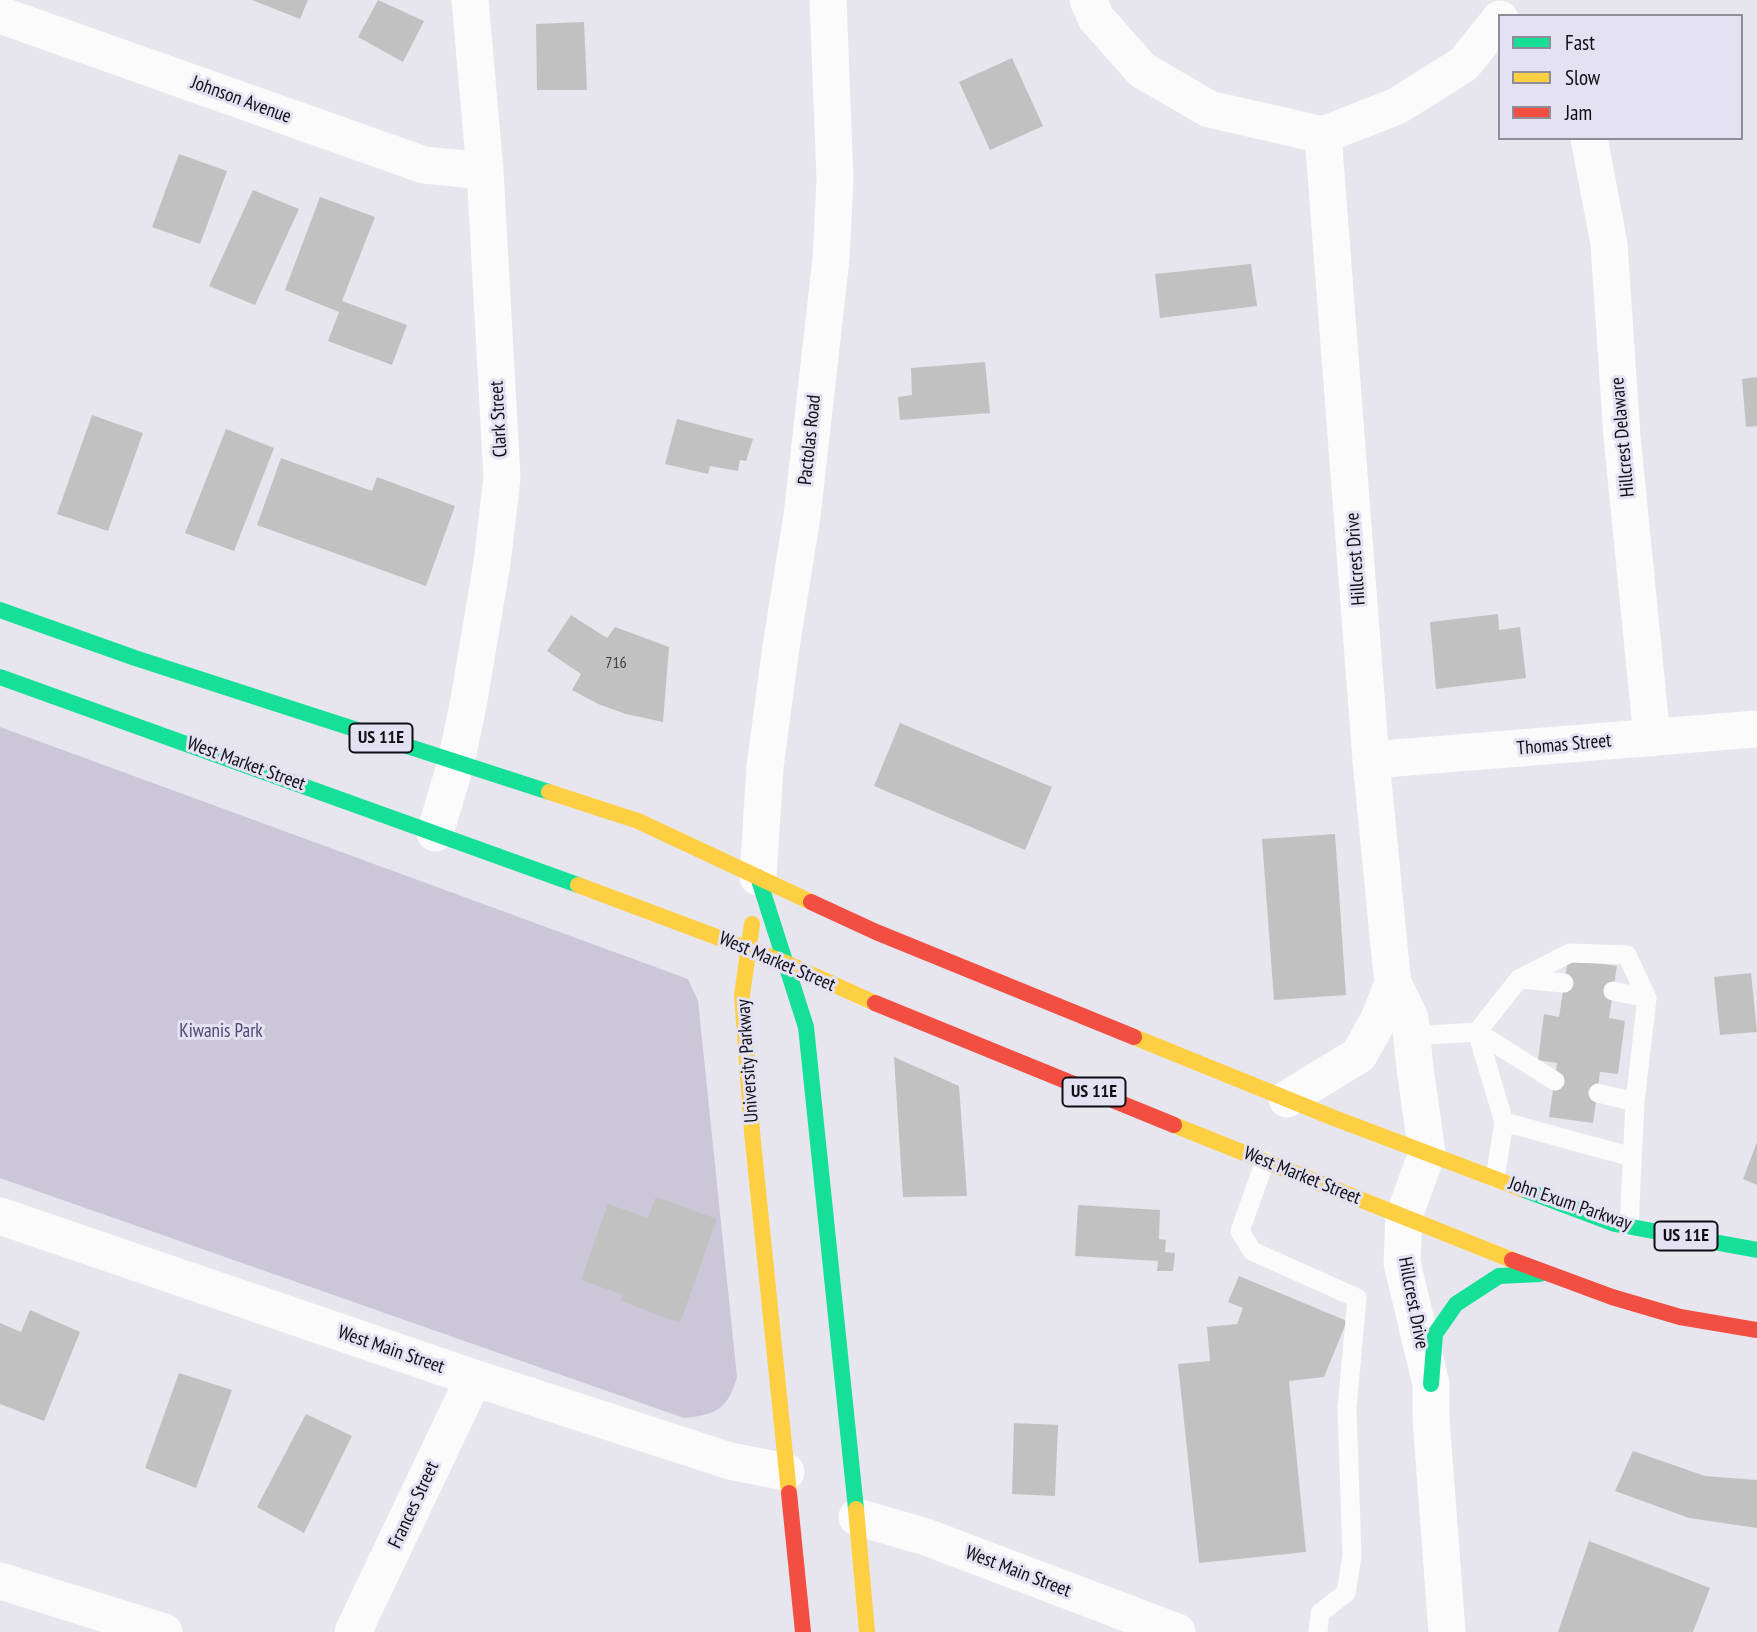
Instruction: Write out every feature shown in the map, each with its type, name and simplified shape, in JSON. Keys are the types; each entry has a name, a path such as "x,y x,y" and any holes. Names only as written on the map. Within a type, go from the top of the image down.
{"main road":[{"name":"US 11E","path":"0,610 135,658 638,821 876,932 1427,1153"},
{"name":"West Market Street","path":"0,677 748,948 896,1013 1544,1273"},
{"name":"University Parkway","path":"758,877 742,995 754,1146 803,1632"},
{"path":"758,877 806,1027 858,1517 867,1632"},
{"name":"John Exum Parkway","path":"1427,1153 1615,1224 1757,1250"},
{"name":"US 11E","path":"1544,1273 1680,1317 1757,1330"},
{"path":"1431,1384 1435,1334 1456,1304 1499,1276 1544,1273"},
{"path":"1680,1317 1735,1343"}],"street":[{"name":"Clark Street","path":"435,833 456,763 492,563 502,478 485,171 470,0"},
{"name":"Pactolas Road","path":"758,877 765,767 802,516 831,259 835,179 828,0"},
{"path":"1088,0 1096,18 1142,70 1209,109 1323,135 1397,106 1464,64 1496,33"},
{"name":"Johnson Avenue","path":"0,15 424,165 485,171"},
{"name":"Hillcrest Drive","path":"1323,135 1371,760 1393,983 1410,1018 1427,1153 1404,1216 1402,1263 1431,1384 1431,1419 1447,1632"},
{"name":"Hillcrest Delaware","path":"1589,140 1609,244 1622,437 1652,738"},
{"name":"Thomas Street","path":"1371,760 1757,729"},
{"name":"Hillcrest Drive","path":"1287,1099 1359,1055 1379,1019 1393,983"},
{"name":"West Main Street","path":"0,1216 474,1378 730,1461 786,1472"},
{"name":"Frances Street","path":"354,1632 474,1378"},
{"name":"West Main Street","path":"858,1517 926,1537 1177,1632"},
{"path":"0,1581 164,1632"}],"lane":[{"path":"1477,1032 1519,979 1570,953 1628,955 1647,998 1635,1102 1629,1227"},
{"path":"1519,979 1564,983"},
{"path":"1613,991 1647,998"},
{"path":"1477,1032 1504,1122 1495,1178"},
{"path":"1412,1037 1477,1032 1555,1081"},
{"path":"1598,1093 1635,1102"},
{"path":"1504,1122 1632,1157"},
{"path":"1265,1161 1240,1231 1252,1251 1357,1298 1347,1408 1352,1556 1346,1593 1320,1613 1318,1632"}],"green space":[{"name":"Kiwanis Park","path":"0,727 688,979 698,1001 737,1377 725,1403 705,1415 684,1418 0,1178"}],"building":[{"path":"252,0 308,0 300,19"},
{"path":"378,0 424,21 403,62 358,37"},
{"path":"584,22 587,90 537,90 536,24"},
{"path":"1012,58 1043,126 990,150 959,82"},
{"path":"179,154 227,171 200,244 152,227"},
{"path":"253,190 299,209 255,305 209,286"},
{"path":"320,197 375,217 342,301 407,325 392,365 328,341 339,312 285,290"},
{"path":"1251,264 1257,306 1160,318 1155,274"},
{"path":"985,362 990,413 900,420 898,397 912,395 911,368"},
{"path":"1757,377 1757,426 1746,427 1742,379"},
{"path":"92,415 143,433 108,531 57,514"},
{"path":"677,419 753,439 746,461 740,460 738,471 710,466 708,474 665,464"},
{"path":"226,429 274,448 234,551 185,533"},
{"path":"281,458 372,491 377,477 455,506 426,586 257,525"},
{"path":"1498,614 1499,630 1520,627 1526,678 1436,689 1430,622"},
{"path":"571,615 607,638 615,627 669,647 663,722 626,714 598,704 572,690 581,674 547,651"},
{"path":"900,723 1052,787 1025,850 874,786"},
{"path":"1335,834 1346,995 1274,1000 1262,839"},
{"path":"1568,959 1617,966 1609,1018 1625,1021 1618,1074 1600,1072 1593,1123 1549,1117 1557,1063 1538,1060 1544,1014 1559,1017"},
{"path":"1751,973 1757,1032 1720,1035 1714,977"},
{"path":"894,1057 959,1086 967,1196 903,1197"},
{"path":"1757,1142 1757,1185 1743,1179"},
{"path":"656,1197 717,1219 680,1323 621,1301 623,1295 581,1280 608,1204 648,1218"},
{"path":"1078,1205 1160,1210 1159,1239 1166,1240 1165,1252 1175,1253 1173,1271 1157,1271 1158,1261 1075,1256"},
{"path":"1239,1276 1347,1321 1324,1377 1289,1381 1306,1552 1199,1563 1178,1364 1210,1361 1207,1327 1237,1324 1243,1308 1228,1302"},
{"path":"30,1310 80,1332 44,1421 0,1404 0,1323 21,1332"},
{"path":"179,1373 232,1390 196,1488 145,1468"},
{"path":"306,1414 352,1436 304,1533 257,1507"},
{"path":"1014,1423 1058,1425 1055,1496 1012,1494"},
{"path":"1633,1451 1705,1476 1757,1480 1757,1528 1689,1518 1615,1491"},
{"path":"1589,1541 1710,1588 1693,1632 1558,1632"}],"traffic: fast":[{"path":"0,610 135,658 549,792"},
{"path":"0,677 578,885"},
{"path":"758,877 806,1027 856,1509"},
{"path":"1522,1189 1615,1224 1757,1250"},
{"path":"1431,1384 1435,1334 1456,1304 1499,1276 1540,1274"}],"traffic: slow":[{"path":"549,792 638,821 811,902"},
{"path":"578,885 786,963 875,1003"},
{"path":"752,924 742,995 752,1132 789,1493"},
{"path":"1134,1037 1334,1118 1522,1189"},
{"path":"1174,1125 1512,1260"},
{"path":"856,1509 867,1632"}],"traffic: jam":[{"path":"811,902 876,932 1134,1037"},
{"path":"875,1003 1174,1125"},
{"path":"1512,1260 1612,1297 1680,1317 1757,1330"},
{"path":"789,1493 803,1632"}]}
